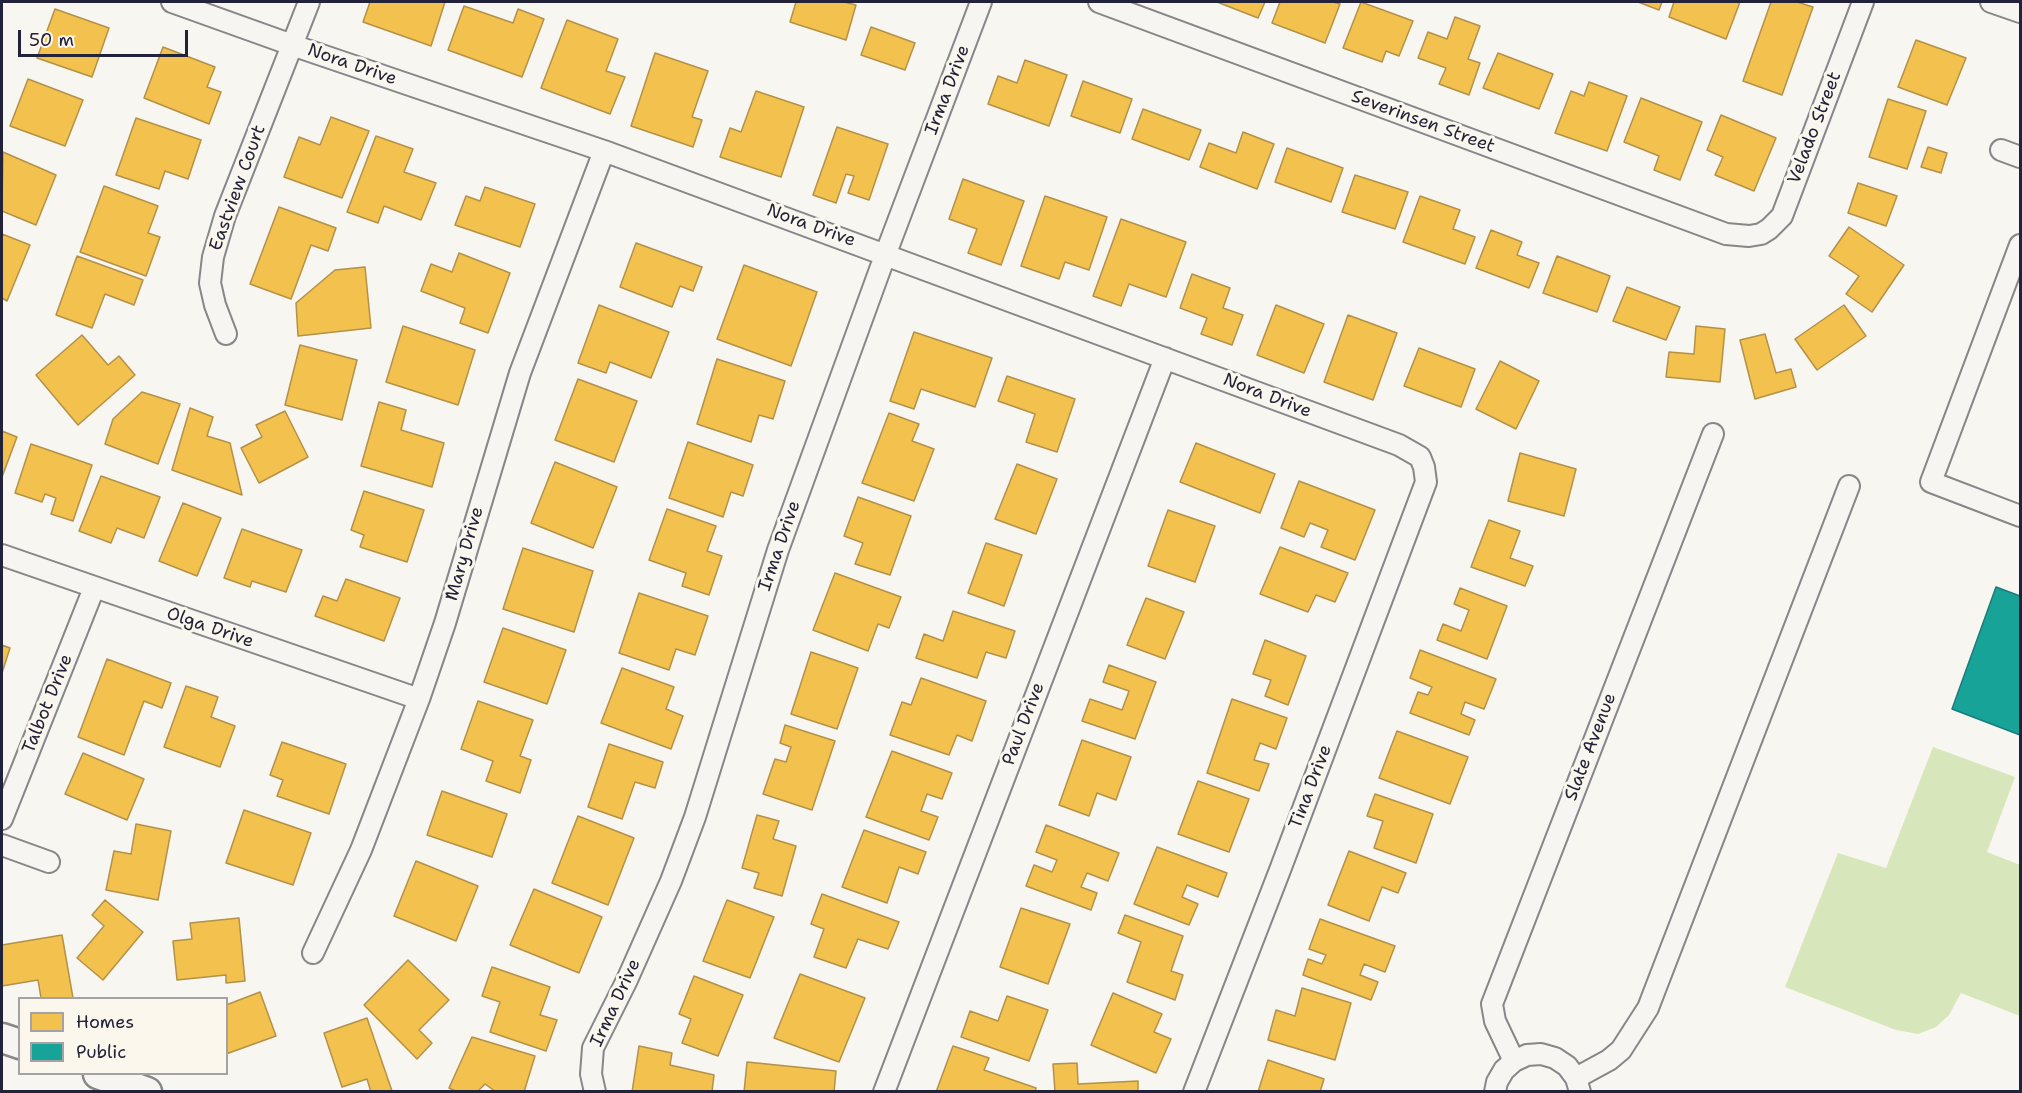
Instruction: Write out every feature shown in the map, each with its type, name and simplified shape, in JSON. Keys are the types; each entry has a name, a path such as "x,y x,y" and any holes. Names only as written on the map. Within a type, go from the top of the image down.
{"street":[{"name":"Nora Drive","path":"172,2 604,151 1411,451 1420,457 1426,482"},
{"name":"Eastview Court","path":"226,334 210,284 213,257 225,216 309,2"},
{"name":"Irma Drive","path":"595,1092 591,1074 593,1048 667,891 695,817 778,550 981,2"},
{"name":"Severinsen Street","path":"1099,2 1726,234 1749,236"},
{"name":"Velado Street","path":"1749,236 1761,234 1782,216 1863,2"},
{"path":"1991,2 2020,12"},
{"path":"2001,150 2020,157"},
{"name":"Mary Drive","path":"313,953 361,850 418,699 445,623 520,373 604,151"},
{"path":"2020,245 1931,482 2020,516"},
{"name":"Paul Drive","path":"884,1092 1165,358"},
{"name":"Slate Avenue","path":"1514,1061 1495,1021 1492,1004 1713,434"},
{"name":"Tina Drive","path":"1194,1092 1426,482"},
{"path":"1495,1092 1497,1082 1504,1070 1514,1061 1534,1054 1555,1058 1568,1066 1578,1084 1621,1050 1648,1008 1849,486"},
{"name":"Olga Drive","path":"2,555 418,699"},
{"name":"Talbot Drive","path":"2,819 94,588"},
{"path":"2,845 49,862"},
{"path":"2,1038 18,1043"},
{"path":"101,1075 147,1092"}],"green space":[{"path":"1933,747 2015,777 1987,852 2020,865 2020,1016 1961,993 1949,1015 1936,1027 1918,1034 1896,1030 1785,987 1838,853 1886,868"}],"building: Homes":[{"path":"370,2 445,2 431,46 363,22"},
{"path":"796,2 844,2 856,5 846,40 790,22"},
{"path":"1217,2 1265,2 1258,18"},
{"path":"1280,2 1340,4 1325,43 1272,23"},
{"path":"1361,2 1413,21 1399,56 1386,51 1382,62 1343,48"},
{"path":"1638,2 1662,2 1659,10"},
{"path":"1674,2 1740,2 1726,39 1669,17"},
{"path":"1771,2 1797,2 1813,7 1782,95 1743,81"},
{"path":"464,6 513,23 518,9 544,19 522,77 448,50"},
{"path":"55,9 109,28 92,77 37,58"},
{"path":"1455,17 1480,26 1468,59 1480,63 1469,95 1439,84 1446,68 1418,58 1428,32 1447,39"},
{"path":"567,20 618,39 606,71 625,77 610,114 541,88"},
{"path":"871,27 915,43 905,70 861,55"},
{"path":"1916,40 1966,58 1947,105 1898,87"},
{"path":"163,47 215,67 207,87 221,92 209,124 144,98"},
{"path":"655,53 708,71 692,117 702,120 693,147 631,126"},
{"path":"1498,53 1553,74 1539,109 1483,88"},
{"path":"1025,60 1067,75 1049,126 988,104 998,76 1017,83"},
{"path":"28,79 83,100 65,146 10,126"},
{"path":"1083,81 1132,99 1120,133 1071,116"},
{"path":"1589,82 1627,96 1607,151 1555,133 1571,91 1584,96"},
{"path":"756,91 804,107 781,177 720,157 730,128 741,132"},
{"path":"1641,98 1702,122 1680,180 1654,170 1659,156 1624,142"},
{"path":"1888,99 1926,111 1907,169 1869,157"},
{"path":"1143,109 1201,130 1189,160 1132,139"},
{"path":"1721,115 1776,138 1754,191 1715,175 1723,157 1707,150"},
{"path":"331,117 369,131 342,198 284,177 299,137 320,145"},
{"path":"136,118 201,140 188,179 165,171 159,189 116,175"},
{"path":"837,127 888,144 869,200 848,193 854,176 846,174 836,203 813,195"},
{"path":"1243,132 1274,144 1257,189 1200,167 1209,143 1236,153"},
{"path":"376,136 413,149 404,172 436,183 421,220 384,206 378,223 347,212"},
{"path":"1928,147 1947,153 1941,173 1921,167"},
{"path":"1287,148 1343,168 1331,202 1275,182"},
{"path":"3,152 56,175 36,225 2,211"},
{"path":"1355,175 1408,192 1395,229 1342,212"},
{"path":"963,179 1024,201 1001,265 968,253 977,229 949,219"},
{"path":"1858,183 1897,196 1886,226 1848,213"},
{"path":"104,186 158,206 148,233 160,237 146,276 80,252"},
{"path":"485,187 535,204 520,247 455,225 466,196 480,201"},
{"path":"1045,196 1107,217 1089,270 1065,262 1059,279 1021,266"},
{"path":"1420,196 1460,210 1453,229 1475,237 1465,264 1403,242"},
{"path":"279,207 336,228 328,251 311,245 291,299 250,284"},
{"path":"1121,219 1186,242 1166,297 1129,284 1121,306 1093,296"},
{"path":"1849,227 1904,265 1872,312 1846,294 1859,276 1829,256"},
{"path":"1491,230 1522,242 1517,255 1539,263 1529,288 1476,268"},
{"path":"2,234 30,245 7,301 2,298"},
{"path":"636,243 702,267 693,291 680,286 672,307 620,287"},
{"path":"459,253 510,273 488,333 460,323 465,308 421,291 431,264 452,272"},
{"path":"77,256 143,280 134,305 105,294 92,328 56,315"},
{"path":"1557,256 1610,276 1597,312 1543,293"},
{"path":"744,265 817,292 791,366 717,339"},
{"path":"365,267 371,328 298,336 296,303 335,270"},
{"path":"1192,274 1230,288 1223,308 1243,315 1232,345 1201,334 1207,318 1180,308"},
{"path":"1627,287 1680,307 1666,340 1613,321"},
{"path":"599,305 669,332 651,378 610,362 606,373 578,363"},
{"path":"1276,305 1324,324 1304,373 1257,355"},
{"path":"1844,305 1866,336 1817,370 1795,339"},
{"path":"1348,315 1397,333 1373,400 1324,382"},
{"path":"403,326 475,350 458,405 386,382"},
{"path":"1696,326 1725,329 1720,382 1666,377 1669,352 1694,354"},
{"path":"914,332 992,358 975,407 921,389 914,409 890,401"},
{"path":"1765,334 1776,373 1791,369 1796,387 1755,399 1740,340"},
{"path":"82,335 108,365 119,356 135,375 78,425 36,375"},
{"path":"300,345 357,360 342,420 285,405"},
{"path":"1419,348 1475,369 1461,407 1404,386"},
{"path":"717,359 785,381 773,419 759,415 751,442 697,424"},
{"path":"1500,361 1539,381 1516,429 1476,409"},
{"path":"1007,376 1075,399 1057,452 1026,442 1035,414 998,401"},
{"path":"578,379 637,401 614,462 555,440"},
{"path":"142,392 180,404 158,464 105,444 113,419"},
{"path":"379,402 406,410 401,430 444,443 432,487 361,466"},
{"path":"190,408 213,417 207,436 230,443 242,495 172,470"},
{"path":"285,411 308,457 259,483 241,448 262,437 256,425"},
{"path":"889,413 919,424 912,441 934,449 914,501 862,483"},
{"path":"2,431 17,437 2,477"},
{"path":"688,442 753,465 743,496 731,492 723,517 669,498"},
{"path":"1196,443 1275,474 1260,513 1180,482"},
{"path":"31,444 92,465 73,521 51,514 56,498 45,494 42,502 15,493"},
{"path":"1520,453 1576,469 1564,516 1508,501"},
{"path":"555,462 617,487 593,548 531,523"},
{"path":"1017,464 1057,479 1036,534 995,519"},
{"path":"101,476 160,497 144,538 117,528 111,543 79,531"},
{"path":"1299,481 1375,510 1355,560 1321,547 1328,530 1310,523 1304,537 1281,528"},
{"path":"364,491 424,510 407,562 360,547 364,535 351,530"},
{"path":"858,497 911,516 890,575 855,564 863,543 844,536"},
{"path":"183,503 221,518 197,576 159,561"},
{"path":"667,509 716,526 707,551 722,556 709,595 682,586 686,573 649,560"},
{"path":"1168,510 1215,526 1195,582 1148,566"},
{"path":"1489,520 1520,531 1510,558 1533,566 1525,586 1471,567"},
{"path":"242,529 302,550 286,592 252,581 250,587 224,578"},
{"path":"986,543 1022,555 1004,606 968,593"},
{"path":"1280,547 1348,573 1335,602 1316,595 1308,612 1260,594"},
{"path":"523,548 593,571 574,632 503,609"},
{"path":"835,573 901,597 889,628 878,624 868,651 813,630"},
{"path":"346,579 400,598 384,641 315,616 323,596 337,601"},
{"path":"1460,588 1507,606 1487,659 1437,640 1443,624 1461,631 1469,610 1454,604"},
{"path":"639,593 708,616 695,655 676,649 669,670 619,653"},
{"path":"1146,598 1184,612 1165,659 1127,645"},
{"path":"953,611 1015,631 1006,658 986,652 977,678 916,658 924,634 943,641"},
{"path":"503,628 566,650 547,704 484,682"},
{"path":"1265,640 1306,656 1288,705 1265,696 1271,680 1253,674"},
{"path":"2,645 10,648 2,673"},
{"path":"1420,650 1496,679 1484,709 1465,702 1461,714 1475,720 1469,735 1410,713 1418,692 1428,695 1432,687 1410,678"},
{"path":"811,652 858,668 837,729 791,714"},
{"path":"107,659 171,683 162,708 144,701 124,755 78,737"},
{"path":"1109,665 1156,682 1135,739 1082,721 1090,699 1122,710 1129,691 1103,682"},
{"path":"622,668 674,687 666,709 683,716 671,749 601,723"},
{"path":"921,678 986,701 972,741 957,735 949,755 890,735 902,702 911,705"},
{"path":"186,686 218,697 211,717 235,726 220,767 164,747"},
{"path":"1232,699 1287,718 1276,749 1260,743 1254,760 1269,764 1259,791 1207,773"},
{"path":"478,701 533,720 520,756 531,760 520,793 486,781 493,761 461,749"},
{"path":"785,725 835,741 812,810 763,794 775,759 786,762 791,747 780,743"},
{"path":"1397,731 1468,757 1450,804 1379,778"},
{"path":"1082,740 1131,757 1116,800 1097,793 1089,816 1059,805"},
{"path":"282,742 346,764 329,814 277,796 283,780 270,775"},
{"path":"609,744 663,762 655,788 635,782 622,819 588,807"},
{"path":"892,751 952,773 942,799 927,794 921,811 938,817 929,840 866,817"},
{"path":"83,753 144,779 127,820 65,794"},
{"path":"1198,781 1249,799 1229,852 1178,834"},
{"path":"442,791 507,814 492,857 427,835"},
{"path":"1375,794 1433,814 1416,863 1374,848 1383,821 1367,816"},
{"path":"244,810 311,833 293,885 226,863"},
{"path":"757,815 779,821 773,839 796,846 782,896 754,888 759,873 742,868"},
{"path":"578,816 634,838 608,905 552,883"},
{"path":"136,824 171,831 158,900 106,890 114,851 131,854"},
{"path":"1046,825 1119,853 1108,881 1087,873 1081,887 1097,893 1091,910 1026,886 1034,865 1052,872 1057,860 1036,852"},
{"path":"864,830 926,852 918,874 899,867 887,903 842,887"},
{"path":"1157,847 1227,873 1218,897 1187,885 1182,897 1198,904 1189,925 1134,904"},
{"path":"1349,851 1406,873 1398,893 1382,887 1369,921 1328,905"},
{"path":"416,861 478,886 456,941 394,916"},
{"path":"534,889 602,917 579,973 510,945"},
{"path":"822,894 899,922 888,949 858,939 846,968 814,957 824,929 811,924"},
{"path":"105,900 143,932 103,980 77,958 104,926 92,915"},
{"path":"727,900 774,917 750,978 703,961"},
{"path":"1021,908 1070,924 1048,984 1000,967"},
{"path":"1125,915 1183,936 1171,971 1183,975 1175,1000 1127,982 1141,942 1118,933"},
{"path":"239,918 245,981 226,983 226,975 177,980 173,941 192,939 190,923"},
{"path":"1320,919 1395,946 1385,972 1364,964 1360,975 1378,982 1371,1000 1303,975 1308,959 1322,964 1326,955 1309,949"},
{"path":"62,935 73,997 41,997 38,980 2,986 2,945"},
{"path":"408,960 449,1000 419,1030 432,1043 417,1059 364,1005"},
{"path":"492,967 550,987 540,1015 557,1020 546,1051 490,1032 500,1002 482,996"},
{"path":"800,974 865,998 839,1062 774,1038"},
{"path":"694,976 743,995 718,1056 682,1043 691,1019 679,1014"},
{"path":"1302,988 1351,1003 1335,1060 1268,1040 1276,1010 1295,1016"},
{"path":"260,992 276,1036 228,1053 228,1004"},
{"path":"1113,993 1162,1014 1154,1032 1171,1039 1156,1073 1091,1045"},
{"path":"1007,996 1048,1010 1029,1061 961,1037 970,1011 998,1021"},
{"path":"367,1018 391,1092 371,1092 367,1079 342,1087 324,1033"},
{"path":"472,1037 535,1056 524,1092 496,1092 485,1084 477,1092 457,1092 449,1088"},
{"path":"639,1046 672,1053 670,1065 714,1075 712,1092 632,1092"},
{"path":"953,1046 989,1058 984,1070 1036,1088 1035,1092 936,1092"},
{"path":"1268,1060 1324,1079 1320,1092 1258,1092"},
{"path":"747,1062 836,1071 834,1092 744,1092"},
{"path":"1077,1063 1078,1084 1138,1081 1138,1092 1055,1092 1053,1064"}],"building: Public":[{"path":"1996,587 2020,596 2020,735 1952,709"}]}
